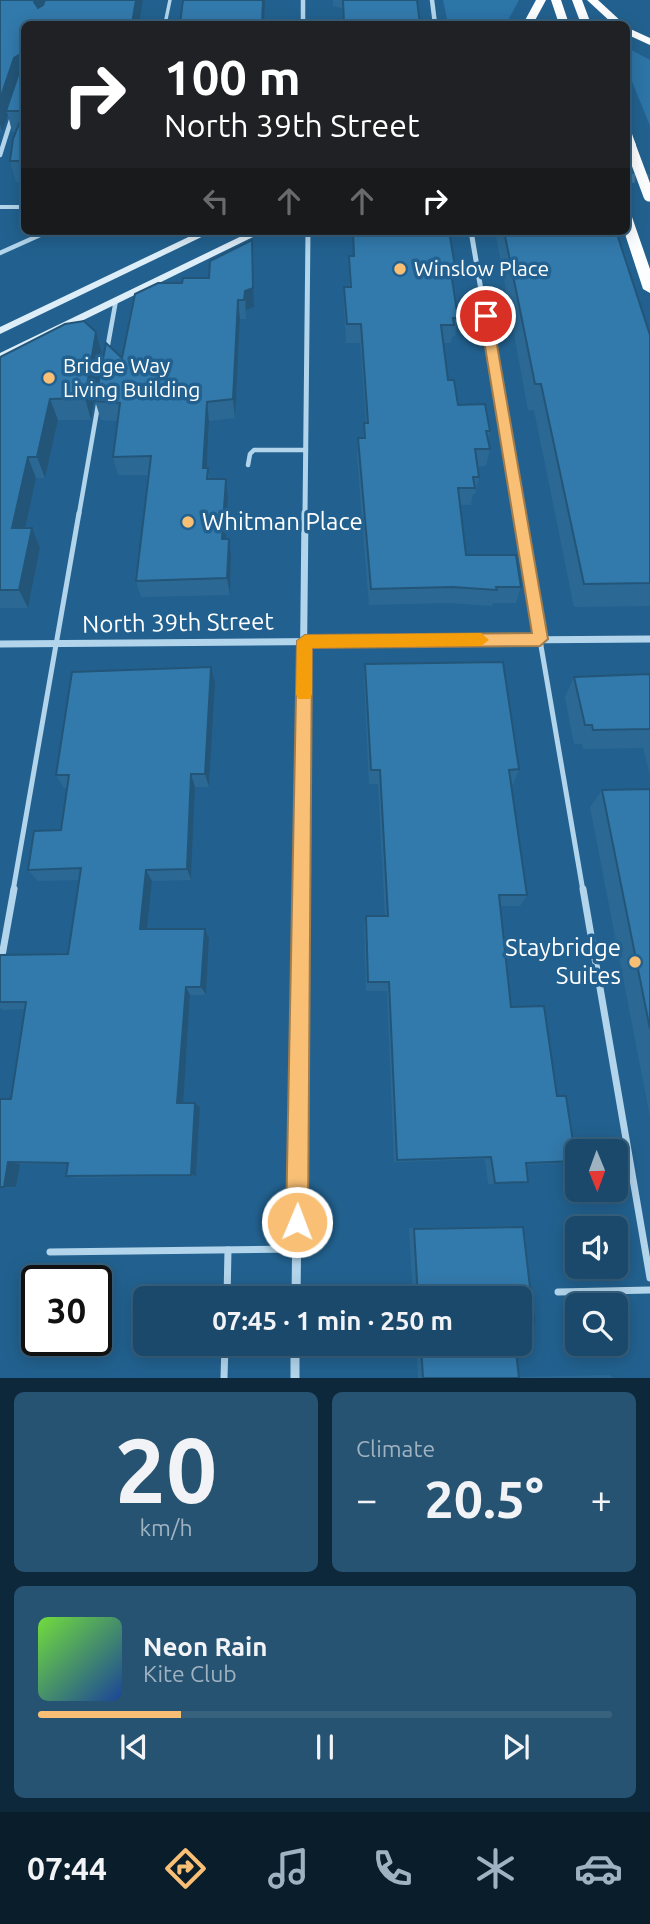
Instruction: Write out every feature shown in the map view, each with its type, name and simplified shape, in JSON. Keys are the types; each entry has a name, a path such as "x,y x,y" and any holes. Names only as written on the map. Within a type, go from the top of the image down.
{"highway":[{"path":"530,21 541,0"},
{"path":"556,0 563,21"},
{"path":"577,0 585,21"},
{"path":"592,0 616,21"},
{"path":"630,32 650,43"},
{"path":"630,145 649,197"},
{"path":"630,229 650,289"}],"main road":[{"path":"0,331 201,235"},
{"path":"0,356 252,235"}],"street":[{"path":"303,0 303,21"},
{"path":"432,0 435,21"},
{"path":"0,155 14,112"},
{"path":"0,207 21,207"},
{"path":"296,1286 308,235"},
{"path":"472,235 540,639"},
{"name":"North 39th Street","path":"0,644 650,639"},
{"path":"295,1356 295,1378"}],"lane":[{"path":"166,21 170,0"},
{"path":"0,253 40,235"},
{"path":"106,360 116,300"},
{"path":"0,967 99,401"},
{"path":"248,466 250,454 254,450 306,450"},
{"path":"540,639 650,1278"},
{"path":"50,1252 297,1249"},
{"path":"227,1286 228,1250"},
{"path":"558,1292 650,1290"},
{"path":"224,1378 225,1356"}],"shaded area":[{"path":"443,0 519,0 508,21 447,21"},
{"path":"630,49 650,60 650,126 630,76"}],"building":[{"path":"0,0 34,0 38,8 45,0 136,0 132,21 21,21 21,58 19,55 14,58 0,99"},
{"path":"183,0 263,0 262,21 180,21"},
{"path":"343,0 417,0 420,21 344,21"},
{"path":"21,67 21,111 6,111"},
{"path":"21,119 21,161 10,161 13,139"},
{"path":"353,235 450,235 455,266 450,266 458,318 453,318 454,325 441,325 448,380 454,380 458,405 485,404 490,431 486,431 490,449 475,449 479,477 473,477 475,488 458,488 466,555 516,555 521,587 496,587 497,590 452,587 371,589 358,438 365,438 364,423 368,423 361,324 347,324 344,287 351,287 349,256 354,256"},
{"path":"505,235 617,235 650,335 650,583 584,584 541,384 535,384"},
{"path":"252,240 253,288 245,291 244,300 238,300 233,399 207,402 203,468 208,468 207,479 226,479 222,539 229,539 227,578 136,581 151,456 113,457 120,403 95,401 106,343 122,358 135,294 158,283 182,283 183,278 209,278 210,261"},
{"path":"84,321 96,332 85,398 50,399 37,457 28,457 12,528 32,528 19,590 0,590 0,357 65,324"},
{"path":"503,662 519,769 509,770 527,895 499,895 511,1007 544,1006 557,1096 566,1096 573,1139 565,1139 565,1161 526,1163 528,1182 495,1183 491,1157 397,1160 389,982 368,982 366,916 388,916 380,770 371,770 365,664"},
{"path":"211,667 205,774 191,774 187,869 146,870 140,929 205,929 201,987 186,987 177,1103 195,1103 191,1175 66,1176 68,1163 8,1162 4,1187 0,1187 0,1099 11,1099 26,1002 0,1002 0,955 68,954 81,868 28,870 34,831 61,830 69,775 56,775 72,672"},
{"path":"650,674 650,729 593,730 592,725 585,725 574,677"},
{"path":"650,789 650,1029 602,790"},
{"path":"523,1227 530,1286 417,1286 414,1229"},
{"path":"422,1356 516,1356 519,1378 423,1378"}],"tunnel":[{"path":"630,178 650,179"}],"slow traffic":[{"path":"304,694 305,641 481,640"}],"place":[{"name":"Winslow Place","path":"400,269"},
{"name":"Bridge Way Living Building","path":"49,378"},
{"name":"Whitman Place","path":"188,522"},
{"name":"Staybridge Suites","path":"635,962"}],"route":[{"path":"297,1222 305,641 540,639 486,316"}]}
